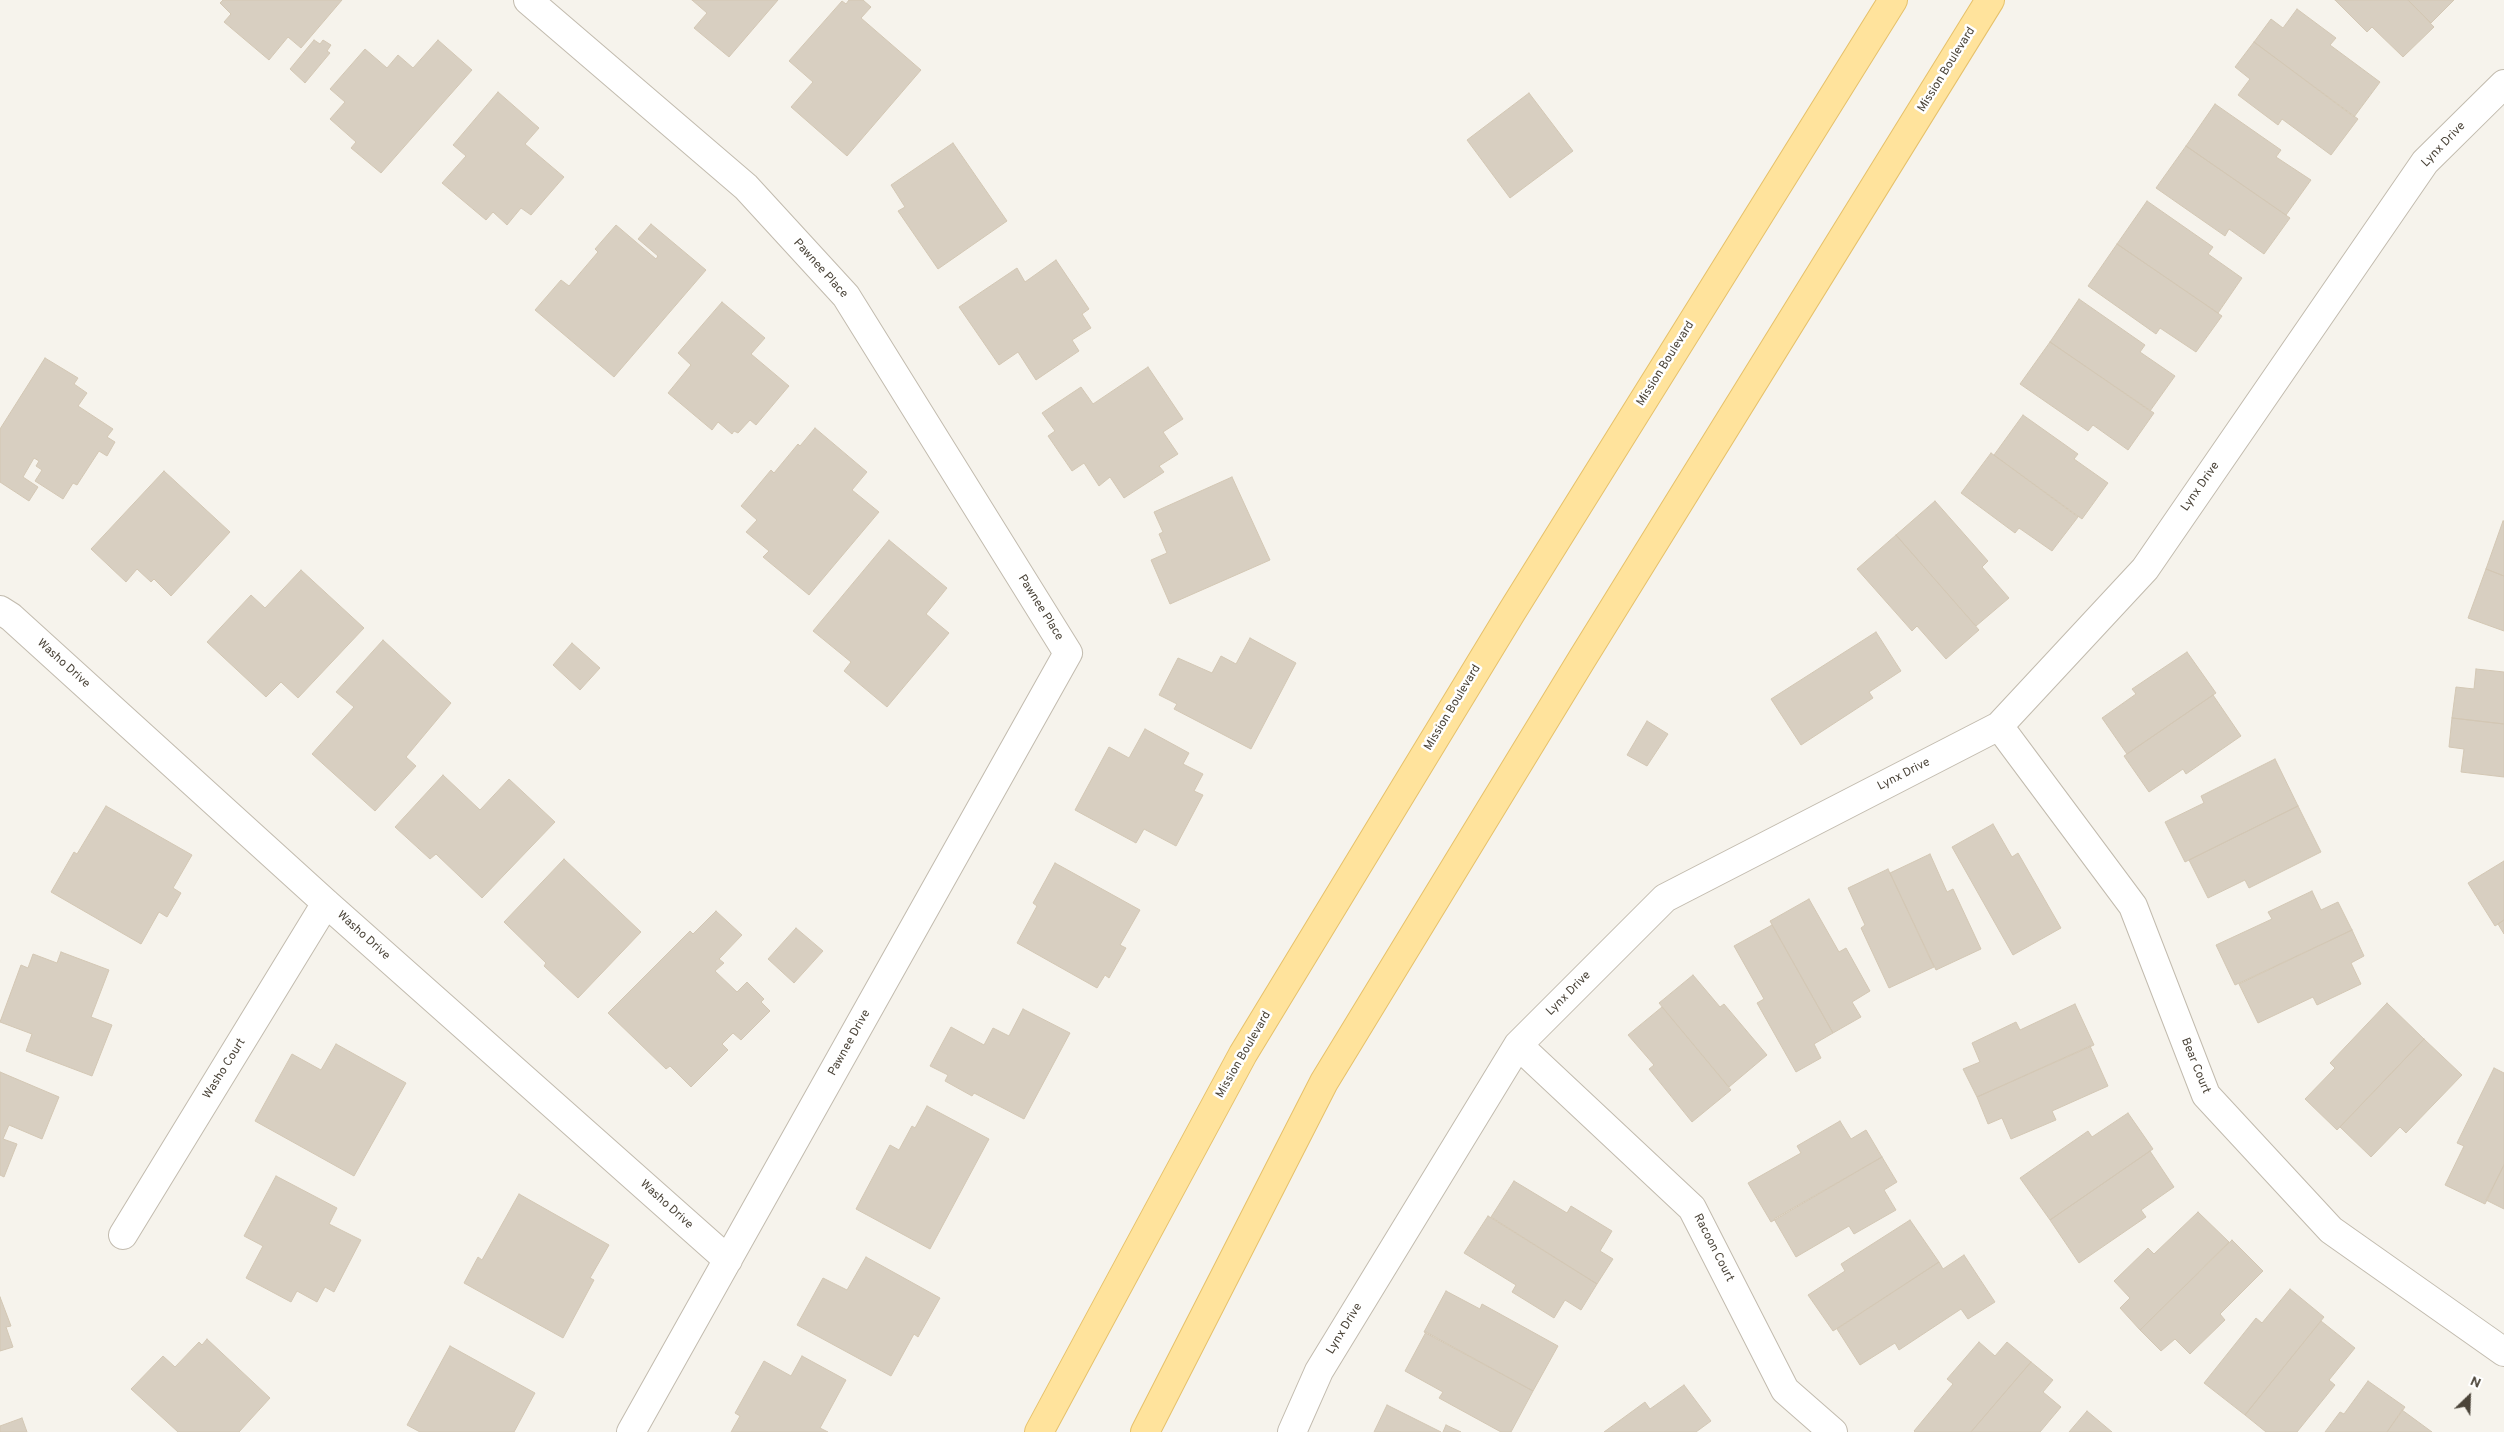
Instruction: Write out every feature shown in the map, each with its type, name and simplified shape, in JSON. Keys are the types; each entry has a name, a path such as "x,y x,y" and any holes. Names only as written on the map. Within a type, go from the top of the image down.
{"main road":[{"name":"Mission Boulevard","path":"1039,1432 1243,1054 1511,613 1893,0"},
{"name":"Mission Boulevard","path":"1145,1432 1324,1082 1582,659 1990,0"}],"street":[{"name":"Pawnee Place","path":"528,0 746,186 846,296 1068,653"},
{"name":"Lynx Drive","path":"1292,1432 1319,1371 1518,1045 1665,898 1999,726 2144,569 2425,162 2504,84"},
{"name":"Washo Drive","path":"0,610 11,617 326,903 728,1260"},
{"name":"Pawnee Drive","path":"630,1432 1068,653"},
{"name":"Bear Court","path":"1999,726 2133,906 2206,1095 2331,1230 2504,1352"},
{"name":"Washo Court","path":"123,1235 326,903"},
{"name":"Racoon Court","path":"1518,1045 1692,1208 1785,1390 1833,1432"}],"building":[{"path":"223,0 342,0 301,48 288,37 269,60 224,22 231,14 220,3"},
{"path":"692,0 778,0 729,57 694,28 707,13"},
{"path":"849,0 863,0 871,7 861,18 921,70 847,156 791,107 813,82 789,61 842,1 846,4"},
{"path":"2335,0 2408,0 2434,27 2403,57 2372,27 2367,32"},
{"path":"2408,0 2454,0 2431,23"},
{"path":"2297,9 2336,38 2330,45 2380,82 2354,117 2254,42 2271,19 2283,28"},
{"path":"314,40 320,44 323,40 331,45 327,51 330,53 305,83 290,69"},
{"path":"438,40 472,70 381,173 351,148 356,142 330,119 345,102 330,89 365,49 387,68 398,55 413,68"},
{"path":"2254,42 2358,119 2331,155 2282,119 2278,125 2238,95 2250,79 2235,67"},
{"path":"498,92 539,128 525,144 564,177 531,215 521,208 507,225 493,212 486,220 442,183 466,156 453,145"},
{"path":"1529,93 1573,151 1510,198 1467,140"},
{"path":"2215,104 2281,150 2276,157 2311,180 2286,215 2186,146"},
{"path":"953,143 1007,221 938,269 898,211 905,207 891,185"},
{"path":"2186,146 2290,218 2264,254 2229,229 2225,236 2156,188"},
{"path":"2147,201 2213,247 2208,254 2242,278 2218,313 2117,244"},
{"path":"651,224 706,270 614,377 535,310 561,280 569,286 598,252 595,249 616,225 656,259 658,256 638,239"},
{"path":"2117,244 2222,316 2196,352 2160,328 2156,334 2088,286"},
{"path":"1056,260 1089,309 1082,314 1091,328 1072,340 1079,351 1036,380 1018,352 999,365 959,307 1017,268 1025,282"},
{"path":"2079,299 2145,345 2140,352 2175,376 2150,411 2050,342"},
{"path":"722,302 765,338 751,354 789,386 756,425 750,420 738,433 734,431 732,434 718,422 712,430 668,393 691,365 678,353"},
{"path":"2050,342 2154,413 2128,450 2093,425 2088,431 2020,384"},
{"path":"45,358 78,378 74,384 87,393 78,406 113,429 107,437 115,442 107,456 99,451 77,485 73,483 63,499 35,481 42,470 36,466 39,461 34,458 23,477 38,487 29,501 0,482 0,429"},
{"path":"1148,367 1183,419 1163,432 1178,454 1159,466 1164,472 1124,498 1110,477 1099,486 1084,463 1072,471 1048,436 1055,431 1042,413 1081,387 1093,404"},
{"path":"2023,415 2078,454 2074,459 2108,483 2082,519 1994,455"},
{"path":"815,428 867,472 852,490 879,512 809,595 763,557 769,551 746,532 757,520 741,506 771,470 774,473 798,444 800,446"},
{"path":"1991,453 2078,517 2052,551 2019,528 2015,533 1961,493"},
{"path":"164,471 230,532 171,596 154,579 151,582 137,569 126,582 91,549"},
{"path":"1232,477 1270,560 1170,604 1151,560 1167,553 1159,534 1163,532 1154,512"},
{"path":"1935,501 1988,561 1982,567 2009,598 1976,626 1896,535"},
{"path":"2504,521 2504,576 2486,569"},
{"path":"1896,535 1979,630 1946,659 1917,626 1912,631 1857,569"},
{"path":"889,540 947,588 926,614 949,633 887,707 844,671 851,662 813,631"},
{"path":"2486,569 2504,576 2504,631 2468,618"},
{"path":"301,570 364,628 298,698 281,682 266,697 207,642 251,595 265,608"},
{"path":"1876,632 1901,671 1869,692 1873,698 1801,745 1771,699"},
{"path":"1250,638 1296,663 1251,749 1174,709 1177,704 1159,695 1178,658 1212,673 1221,656 1236,664"},
{"path":"383,640 451,703 406,757 416,766 375,811 312,754 354,707 336,692"},
{"path":"572,643 600,668 580,690 553,665"},
{"path":"2187,652 2216,693 2127,754 2102,718 2136,694 2132,689"},
{"path":"2476,669 2504,672 2504,724 2452,718 2456,687 2474,689"},
{"path":"2213,695 2241,736 2186,774 2183,769 2149,792 2124,756"},
{"path":"2452,718 2504,724 2504,777 2461,772 2464,749 2449,747"},
{"path":"1647,721 1668,734 1647,766 1627,755"},
{"path":"1145,729 1189,753 1183,764 1203,774 1194,791 1203,795 1176,846 1144,829 1136,843 1075,810 1109,747 1129,758"},
{"path":"2275,759 2298,806 2185,862 2165,822 2204,803 2201,796"},
{"path":"443,775 480,810 509,779 555,822 482,898 436,854 430,859 395,827"},
{"path":"106,806 192,855 173,888 181,893 167,917 159,912 141,944 51,892 74,852 77,854"},
{"path":"2298,806 2321,852 2249,888 2245,880 2208,898 2189,860"},
{"path":"1993,824 2012,857 2018,853 2061,928 2013,955 1952,847"},
{"path":"1930,854 1947,892 1953,889 1981,949 1936,970 1890,873"},
{"path":"564,859 641,932 578,998 544,966 546,963 504,922"},
{"path":"2504,861 2504,920 2495,926 2468,883"},
{"path":"1055,863 1140,910 1120,945 1126,948 1109,978 1105,975 1097,988 1017,943 1037,906 1033,903"},
{"path":"1888,869 1934,967 1889,988 1861,928 1865,925 1848,888"},
{"path":"2312,891 2321,910 2338,902 2352,930 2235,985 2216,945 2272,919 2268,912"},
{"path":"1809,899 1839,952 1846,948 1870,991 1852,1002 1861,1017 1833,1033 1770,921"},
{"path":"716,911 742,935 719,959 724,963 715,971 737,992 747,982 764,999 761,1002 770,1011 741,1040 733,1033 722,1044 728,1050 691,1087 670,1066 666,1069 608,1013 690,931 693,934"},
{"path":"2504,920 2504,934 2498,924"},
{"path":"1772,925 1833,1033 1814,1044 1821,1058 1796,1072 1757,1003 1764,999 1734,946"},
{"path":"796,928 823,951 794,983 768,959"},
{"path":"2352,930 2364,956 2351,963 2361,984 2317,1005 2313,997 2258,1023 2239,984"},
{"path":"61,952 109,970 91,1017 112,1025 92,1076 26,1051 32,1034 0,1022 21,965 28,968 33,954 57,963"},
{"path":"1693,975 1720,1007 1724,1004 1767,1055 1729,1087 1659,1003"},
{"path":"2387,1003 2424,1039 2337,1130 2305,1099 2335,1068 2330,1063"},
{"path":"2075,1004 2094,1045 1977,1097 1963,1069 1980,1062 1972,1043 2016,1022 2020,1030"},
{"path":"1662,1007 1731,1090 1692,1122 1649,1069 1654,1065 1628,1035"},
{"path":"1023,1009 1070,1033 1024,1119 974,1093 972,1096 945,1081 948,1075 930,1066 951,1027 984,1045 993,1028 1009,1036"},
{"path":"2424,1039 2462,1075 2406,1133 2400,1127 2371,1157 2340,1127"},
{"path":"336,1044 406,1083 354,1176 255,1121 292,1054 321,1070"},
{"path":"2090,1046 2108,1086 2052,1111 2056,1120 2011,1139 2002,1118 1988,1124 1977,1097"},
{"path":"2494,1068 2504,1073 2504,1165 2485,1204 2445,1185 2464,1146 2457,1143"},
{"path":"0,1072 59,1097 42,1139 9,1125 3,1139 17,1144 4,1177 0,1175"},
{"path":"927,1106 989,1139 930,1249 856,1209 890,1145 899,1150 912,1126 915,1128"},
{"path":"2128,1113 2153,1149 2050,1220 2020,1178 2088,1131 2092,1137"},
{"path":"1840,1121 1851,1139 1866,1130 1882,1157 1771,1222 1748,1183 1801,1153 1797,1146"},
{"path":"2150,1151 2174,1187 2141,1210 2146,1217 2079,1263 2050,1220"},
{"path":"1882,1157 1897,1182 1884,1190 1896,1210 1854,1234 1849,1226 1796,1257 1774,1219"},
{"path":"2504,1165 2504,1209 2486,1200"},
{"path":"276,1176 337,1208 329,1224 361,1240 334,1292 325,1287 317,1302 297,1291 291,1302 246,1278 263,1246 244,1236"},
{"path":"1514,1181 1567,1213 1571,1206 1612,1231 1600,1251 1613,1259 1597,1284 1491,1217"},
{"path":"519,1194 609,1245 590,1278 594,1280 563,1338 464,1283 478,1257 482,1260"},
{"path":"2198,1212 2229,1242 2140,1330 2120,1308 2130,1298 2114,1281 2148,1248 2154,1254"},
{"path":"1488,1216 1597,1284 1581,1310 1565,1300 1554,1318 1512,1292 1516,1285 1464,1253"},
{"path":"1910,1220 1939,1262 1833,1331 1808,1295 1845,1271 1841,1264"},
{"path":"2232,1240 2263,1271 2220,1314 2225,1320 2190,1354 2175,1339 2161,1351 2140,1330"},
{"path":"1964,1255 1995,1302 1968,1319 1961,1309 1899,1350 1895,1343 1860,1365 1837,1329 1939,1262 1943,1269"},
{"path":"866,1257 940,1298 918,1337 914,1334 891,1376 797,1325 823,1278 847,1290"},
{"path":"2290,1289 2324,1317 2245,1415 2204,1383 2256,1318 2262,1323"},
{"path":"1446,1291 1480,1309 1482,1304 1558,1346 1533,1391 1424,1332"},
{"path":"0,1297 11,1326 6,1327 13,1347 0,1351"},
{"path":"2321,1321 2355,1348 2329,1380 2335,1385 2297,1432 2266,1432 2245,1415"},
{"path":"1426,1332 1533,1391 1511,1432 1501,1432 1439,1398 1443,1392 1405,1371"},
{"path":"207,1339 270,1398 239,1432 178,1432 131,1389 163,1356 175,1367 199,1342 202,1345"},
{"path":"1979,1342 1995,1356 2007,1342 2031,1362 1971,1432 1915,1432 1953,1384 1947,1379"},
{"path":"450,1346 535,1393 514,1432 420,1432 407,1425"},
{"path":"802,1356 846,1380 820,1428 828,1432 731,1432 740,1416 735,1413 764,1361 791,1376"},
{"path":"2031,1362 2053,1380 2043,1392 2061,1407 2040,1432 1971,1432"},
{"path":"2368,1381 2405,1407 2387,1432 2325,1432 2340,1412 2344,1414"},
{"path":"1684,1385 1711,1421 1696,1432 1604,1432 1645,1402 1650,1409"},
{"path":"1387,1405 1441,1432 1374,1432"},
{"path":"2402,1410 2432,1432 2387,1432"},
{"path":"2087,1411 2112,1432 2069,1432"},
{"path":"22,1418 27,1432 0,1432 0,1426"},
{"path":"1446,1425 1461,1432 1443,1432"}]}
